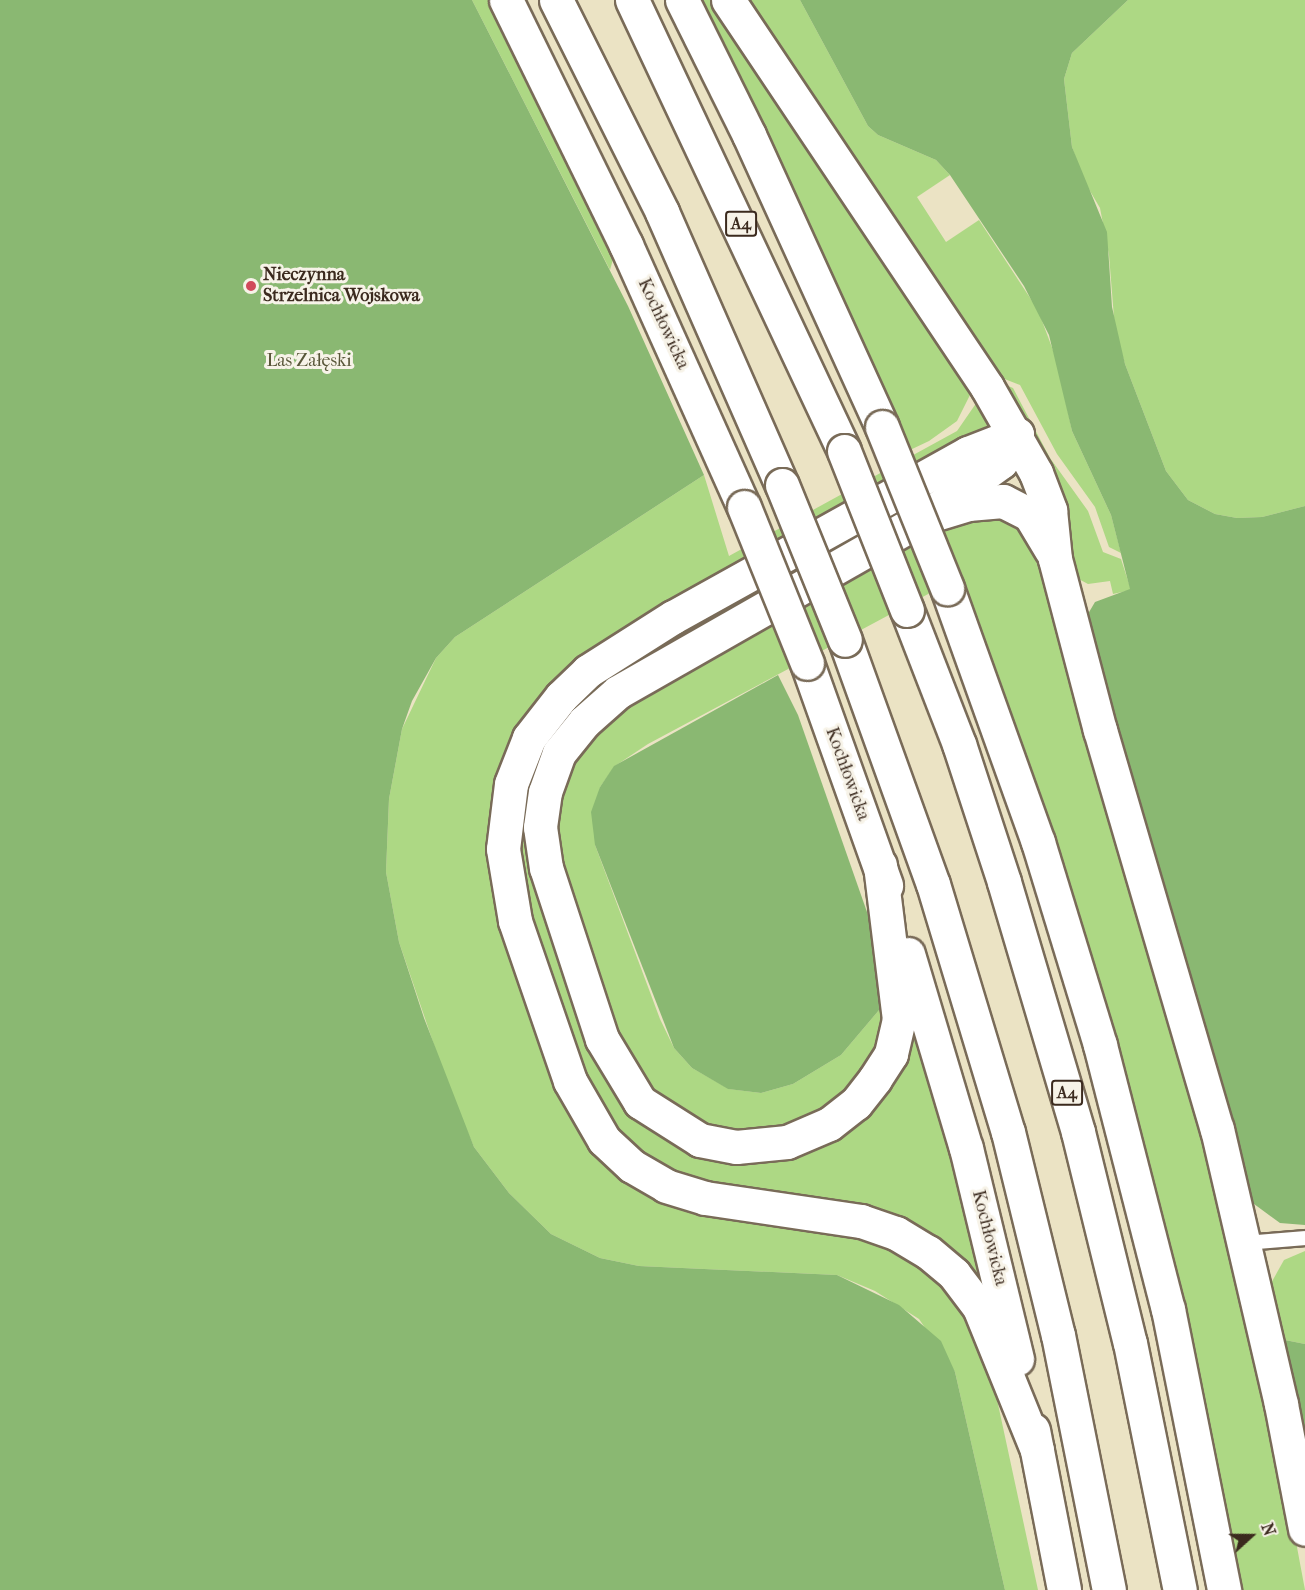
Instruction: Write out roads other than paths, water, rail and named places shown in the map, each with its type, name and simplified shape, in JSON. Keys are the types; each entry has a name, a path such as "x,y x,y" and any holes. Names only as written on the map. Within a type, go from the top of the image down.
{"main road":[{"name":"Kochłowicka","path":"506,0 626,245 744,507 807,663 879,865 966,1148 1037,1449 1064,1590"},
{"path":"556,0 662,212 782,485 845,640 933,884 1008,1132 1058,1335 1109,1590"},
{"name":"A4","path":"632,0 844,451 958,744 997,861 1078,1132 1130,1343 1180,1590"},
{"path":"682,0 790,222 882,427 947,588 1038,842 1100,1045 1168,1309 1224,1590"},
{"path":"728,0 1017,434 1050,510 1055,559 1100,730 1188,1019 1246,1243 1305,1529"},
{"path":"879,865 899,1019 891,1054 856,1103 829,1124 787,1142 736,1147 700,1140 671,1125 640,1102 621,1075 602,1039 546,868 540,826 545,792 559,753 584,722 618,692 926,517 1002,462 1017,434"},
{"path":"1017,434 958,459 673,617 588,671 561,697 529,738 511,784 503,849 514,921 570,1081 604,1140 632,1166 666,1186 705,1198 861,1221 896,1233 928,1252 954,1274 979,1307 1037,1449"},
{"path":"926,517 968,504 1003,501 1030,515 1055,559"}],"lane":[{"path":"1246,1243 1305,1238"}],"place":[{"name":"Nieczynna Strzelnica Wojskowa","path":"251,286"}],"park label":[{"name":"Las Załęski","path":"309,361"}]}
